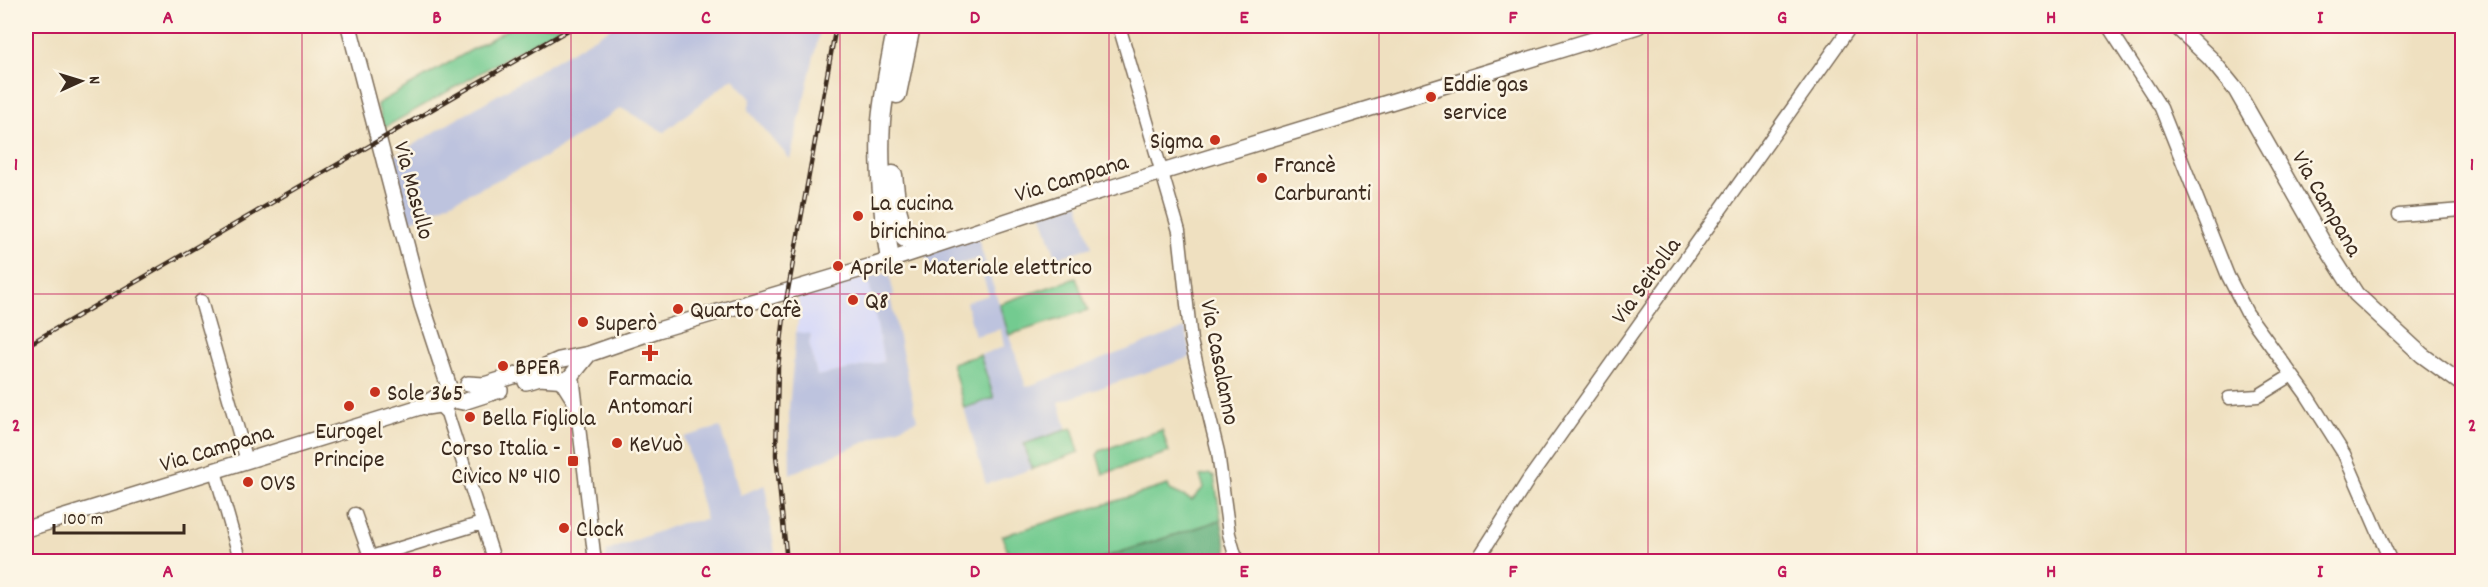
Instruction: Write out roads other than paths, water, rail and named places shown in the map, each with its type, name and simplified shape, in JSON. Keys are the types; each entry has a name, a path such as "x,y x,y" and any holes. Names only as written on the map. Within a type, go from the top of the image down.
{"highway":[{"path":"895,258 883,197 880,141 885,90 897,26"},
{"path":"895,258 906,238 896,198 891,144 897,94 911,26"},
{"path":"906,238 926,247"}],"main road":[{"name":"Via Campana","path":"450,399 454,381 484,386 1162,172 1638,26"},
{"name":"Via Campana","path":"2176,26 2210,58 2236,90 2320,239 2356,294 2422,355 2463,384"},
{"name":"Via Masullo","path":"353,28 422,305 433,341 441,357 450,399"},
{"path":"566,377 589,354"},
{"name":"Via Masullo","path":"441,357 466,383"},
{"path":"561,361 574,366 566,377"},
{"name":"Via Campana","path":"26,529 420,407 539,378 566,377"}],"street":[{"name":"Via Casalanno","path":"1119,26 1179,231 1191,341 1216,443 1229,534 1237,561"},
{"name":"Via Seitolla","path":"1476,561 1529,479 1851,26"},
{"path":"2108,26 2161,108 2228,276 2247,313 2292,375 2344,454 2391,561"},
{"path":"2399,215 2463,210"},
{"path":"201,301 247,461"},
{"path":"2229,398 2258,396 2292,375"},
{"path":"566,377 578,408 595,561"},
{"path":"450,399 482,523 495,561"},
{"path":"215,471 241,561"},
{"path":"355,514 371,559 482,523"}],"railway":[{"path":"26,346 575,26"},
{"path":"787,562 776,455 778,367 786,301 836,26"}],"place":[{"name":"Eddie gas service","path":"1431,97"},
{"name":"Sigma","path":"1215,140"},
{"name":"Francè Carburanti","path":"1262,178"},
{"name":"La cucina birichina","path":"858,216"},
{"name":"Aprile - Materiale elettrico","path":"838,266"},
{"name":"Q8","path":"853,300"},
{"name":"Quarto Cafè","path":"678,309"},
{"name":"Superò","path":"583,322"},
{"name":"Farmacia Antomari","path":"650,353"},
{"name":"BPER","path":"503,366"},
{"name":"Sole 365","path":"375,392"},
{"name":"Eurogel Principe","path":"349,406"},
{"name":"Bella Figliola","path":"470,417"},
{"name":"KeVuò","path":"617,443"},
{"name":"Corso Italia - Civico N° 410","path":"573,461"},
{"name":"OVS","path":"248,482"},
{"name":"Clock","path":"564,528"}]}
